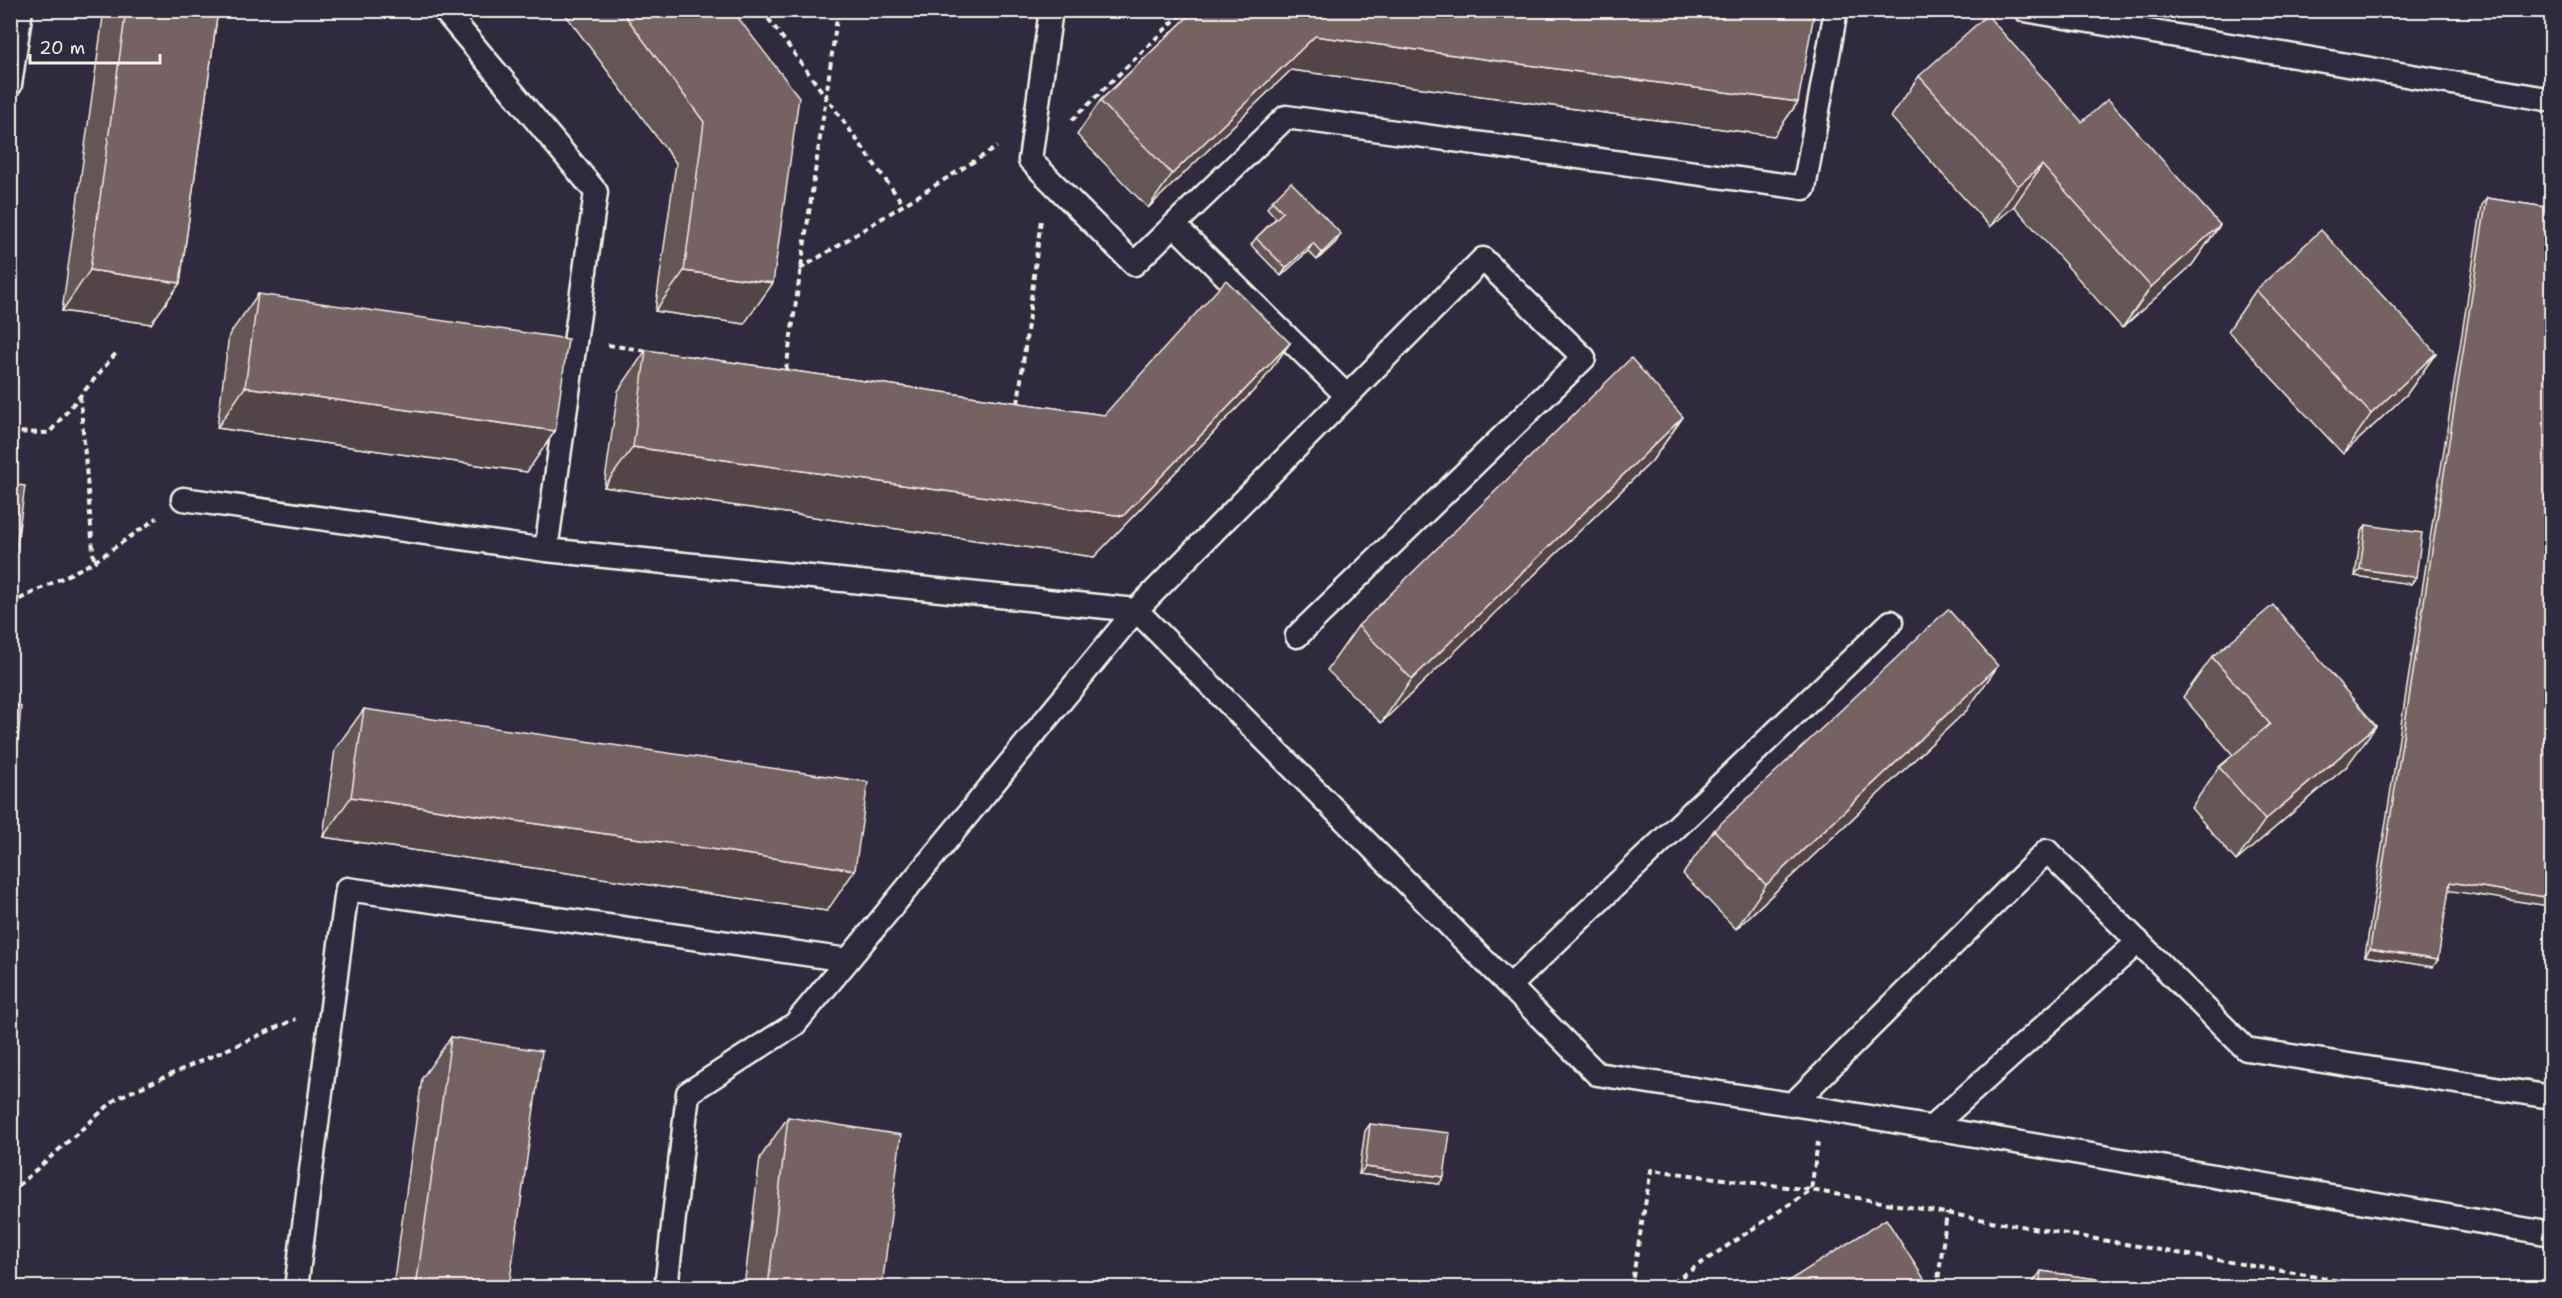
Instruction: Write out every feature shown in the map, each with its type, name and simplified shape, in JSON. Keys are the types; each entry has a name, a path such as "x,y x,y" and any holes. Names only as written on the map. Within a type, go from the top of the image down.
{"lane":[{"path":"10,85 21,10"},
{"path":"444,10 596,192 546,550"},
{"path":"1051,10 1030,160 1134,264 1286,117 1804,188 1836,10"},
{"path":"2025,10 2552,100"},
{"path":"1173,225 1347,396"},
{"path":"666,1287 688,1093 795,1024 1136,610 1484,259 1584,358 1297,636"},
{"path":"183,499 546,550 1136,610 1597,1074 1823,1109 2552,1234"},
{"path":"1510,986 1891,622"},
{"path":"1792,1105 2047,851 2246,1049 2552,1097"},
{"path":"296,1287 347,889 848,960"},
{"path":"1931,1128 2138,942"}],"path":[{"path":"762,10 903,204"},
{"path":"786,370 838,10"},
{"path":"1030,160 1185,10"},
{"path":"800,269 1036,123"},
{"path":"1008,402 1020,404 1046,177"},
{"path":"575,340 657,352"},
{"path":"10,432 49,433 117,352"},
{"path":"774,369 798,372"},
{"path":"80,396 94,562"},
{"path":"10,604 94,562 183,499"},
{"path":"10,1193 117,1098 332,1003"},
{"path":"1664,1287 1811,1190 1823,1109"},
{"path":"1631,1287 1651,1170 1811,1190 2381,1287"},
{"path":"1937,1287 1947,1213"}],"building":[{"path":"126,10 218,10 180,283 90,270"},
{"path":"621,10 732,10 799,97 773,283 684,271 704,122"},
{"path":"1195,10 1790,10 1814,14 1798,102 1315,36 1172,174 1100,101"},
{"path":"1987,15 2082,122 2108,99 2220,225 2151,287 2042,165 2018,186 1919,76"},
{"path":"1291,182 1341,234 1322,253 1313,243 1286,268 1256,238 1283,212 1272,201"},
{"path":"2487,198 2552,208 2552,898 2450,882 2438,960 2370,949"},
{"path":"2321,230 2436,353 2371,414 2256,290"},
{"path":"1226,280 1290,343 1123,516 633,447 646,350 1104,415"},
{"path":"258,294 568,339 555,431 245,387"},
{"path":"1631,358 1683,417 1412,679 1358,626"},
{"path":"10,484 25,486 13,573 10,573"},
{"path":"2366,525 2422,533 2416,577 2360,569"},
{"path":"2273,605 2376,726 2265,820 2219,767 2270,724 2212,657"},
{"path":"1948,609 1998,666 1766,885 1714,830"},
{"path":"10,705 21,706 10,834"},
{"path":"364,709 868,782 855,870 351,797"},
{"path":"451,1037 542,1051 509,1287 416,1287"},
{"path":"788,1117 901,1135 882,1287 768,1287"},
{"path":"1370,1124 1450,1133 1444,1177 1365,1167"},
{"path":"1886,1219 1928,1285 1925,1287 1779,1287"},
{"path":"2041,1271 2152,1287 2039,1287"}]}
